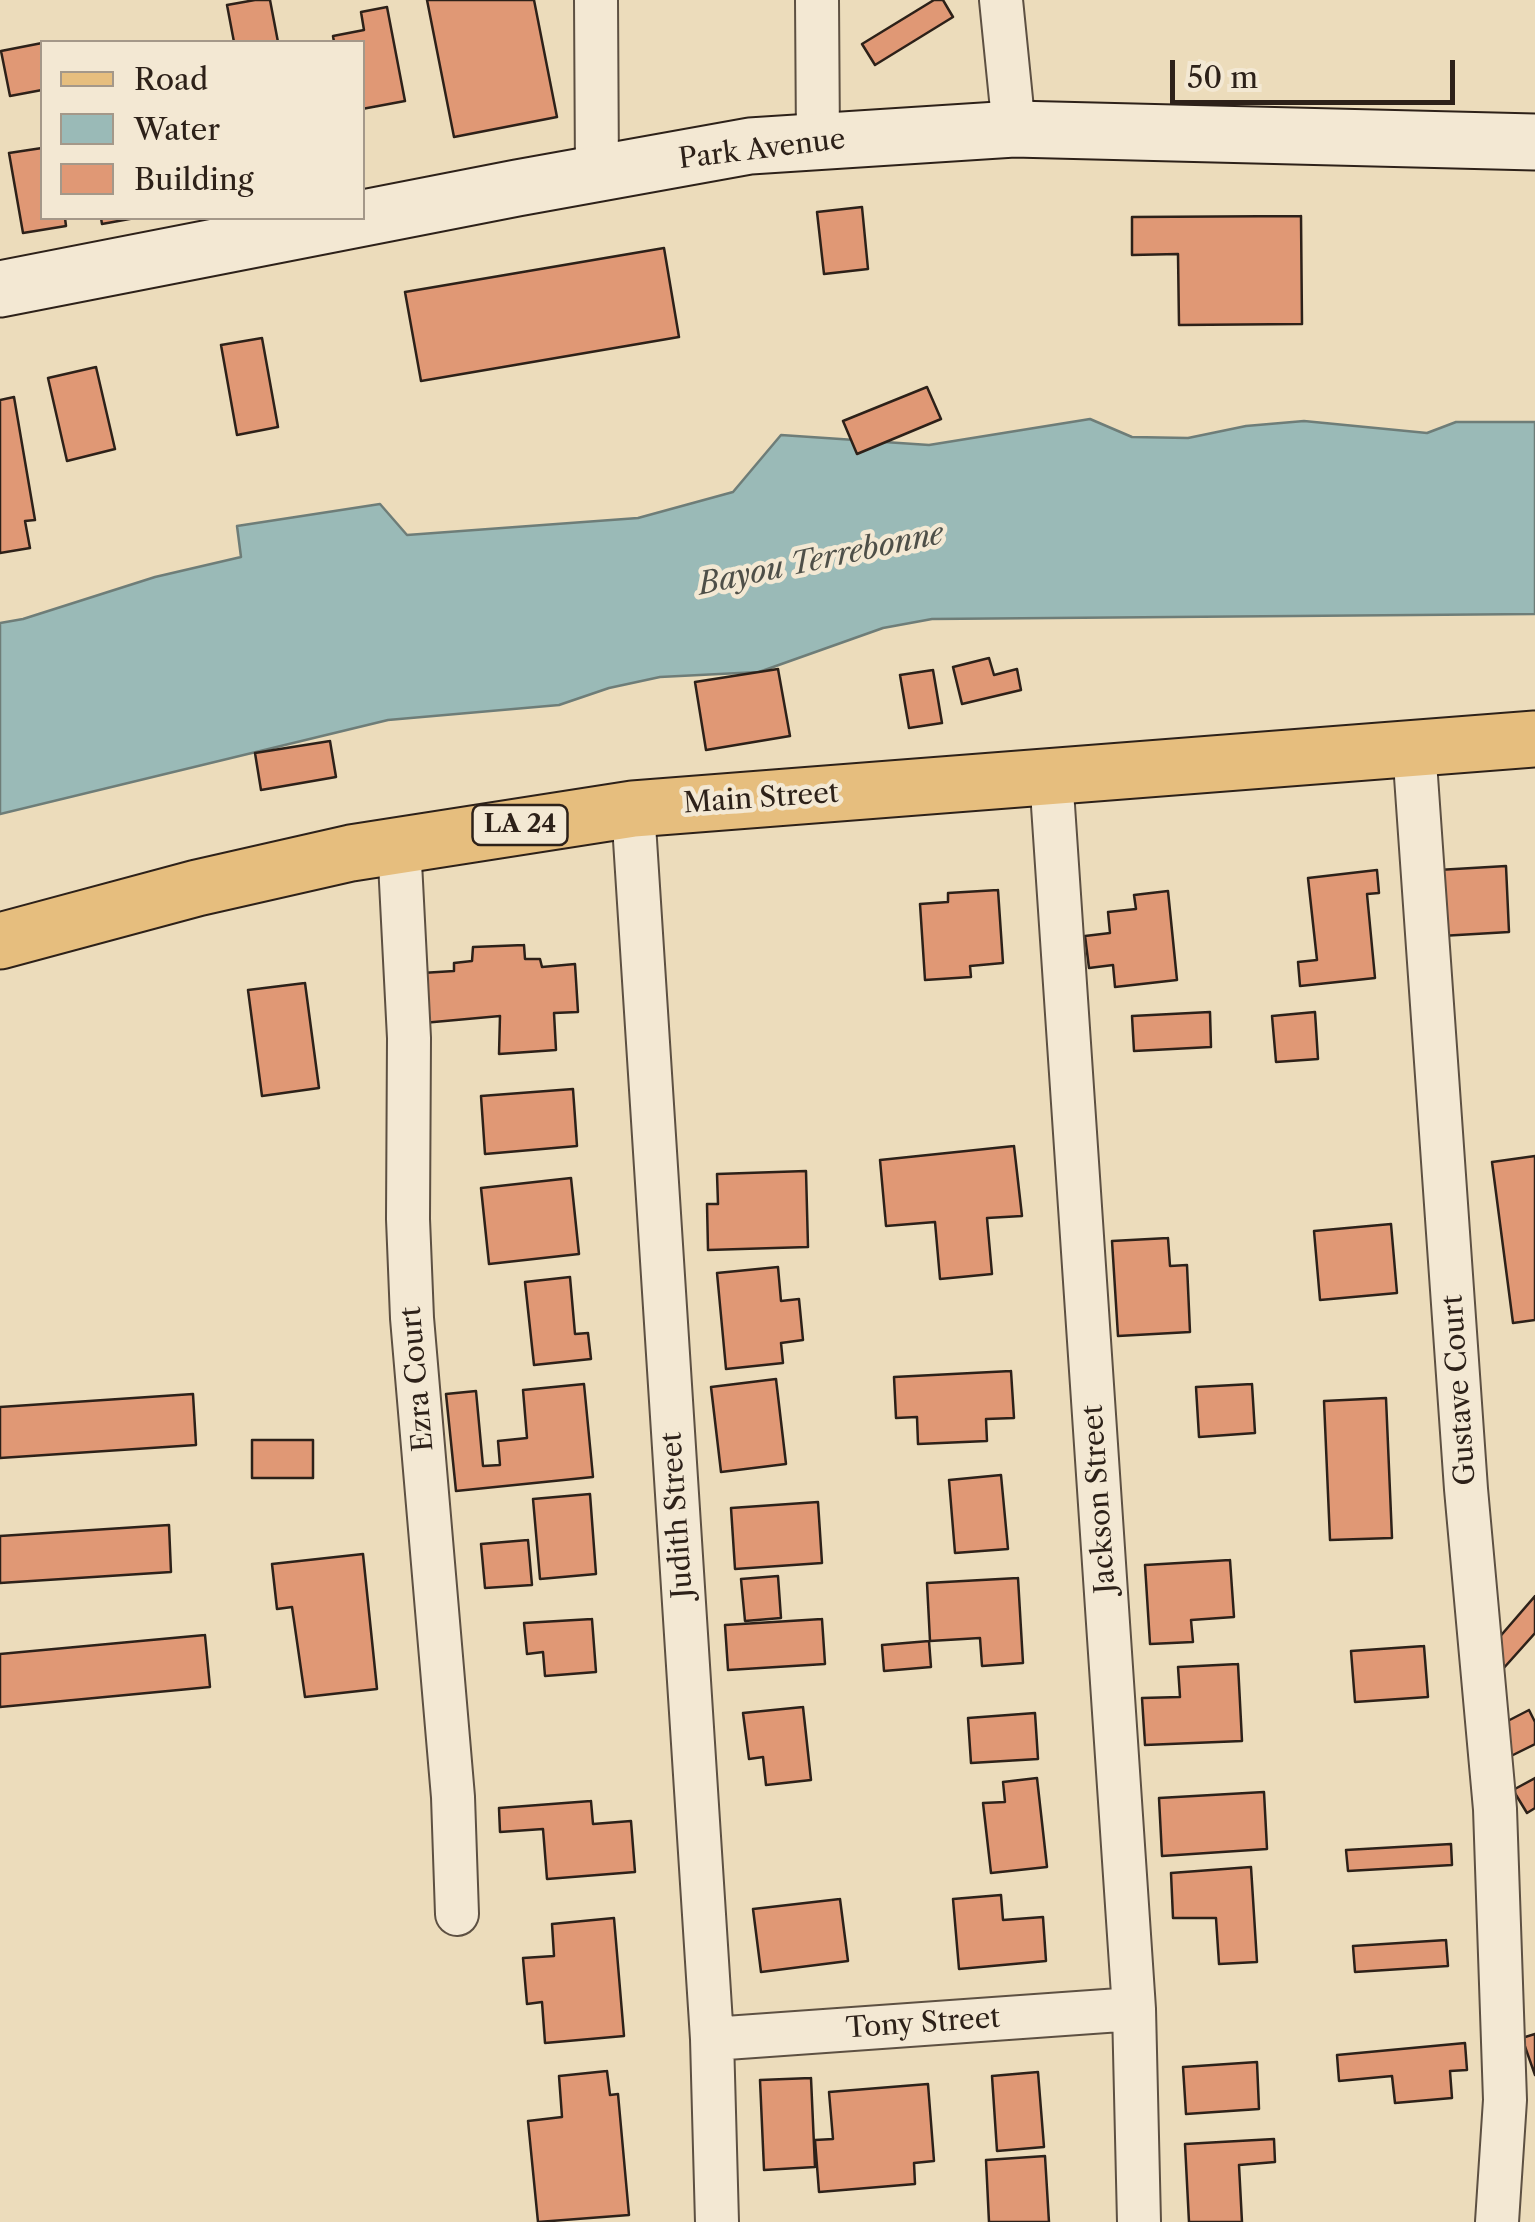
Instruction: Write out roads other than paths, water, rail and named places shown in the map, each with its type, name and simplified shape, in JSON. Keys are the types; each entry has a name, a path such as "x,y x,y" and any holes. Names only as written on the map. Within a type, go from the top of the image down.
{"main road":[{"name":"Park Avenue","path":"365,219 750,146 818,141 1014,129 1535,142"},
{"name":"Park Avenue","path":"0,290 360,220"},
{"name":"Main Street","path":"0,941 196,888 398,844 632,808 1535,739"}],"street":[{"path":"596,0 597,174"},
{"path":"817,0 818,141"},
{"path":"1001,0 1014,129"},
{"name":"Gustave Court","path":"1414,748 1465,1470 1495,1810 1505,2100 1497,2222"},
{"name":"Jackson Street","path":"1051,776 1134,2009 1139,2222"},
{"name":"Judith Street","path":"632,808 712,2039 717,2222"},
{"name":"Ezra Court","path":"398,844 409,1038 412,1318 454,1798 457,1914"},
{"name":"Tony Street","path":"712,2039 1134,2009"}],"water":[{"name":"Bayou Terrebonne","path":"1090,419 1132,437 1188,438 1246,426 1304,421 1427,433 1456,422 1535,422 1535,614 932,619 883,628 759,672 660,677 609,688 559,705 388,720 0,814 0,623 155,577 241,557 237,526 380,504 407,535 638,518 733,492 781,435 929,445"}]}
